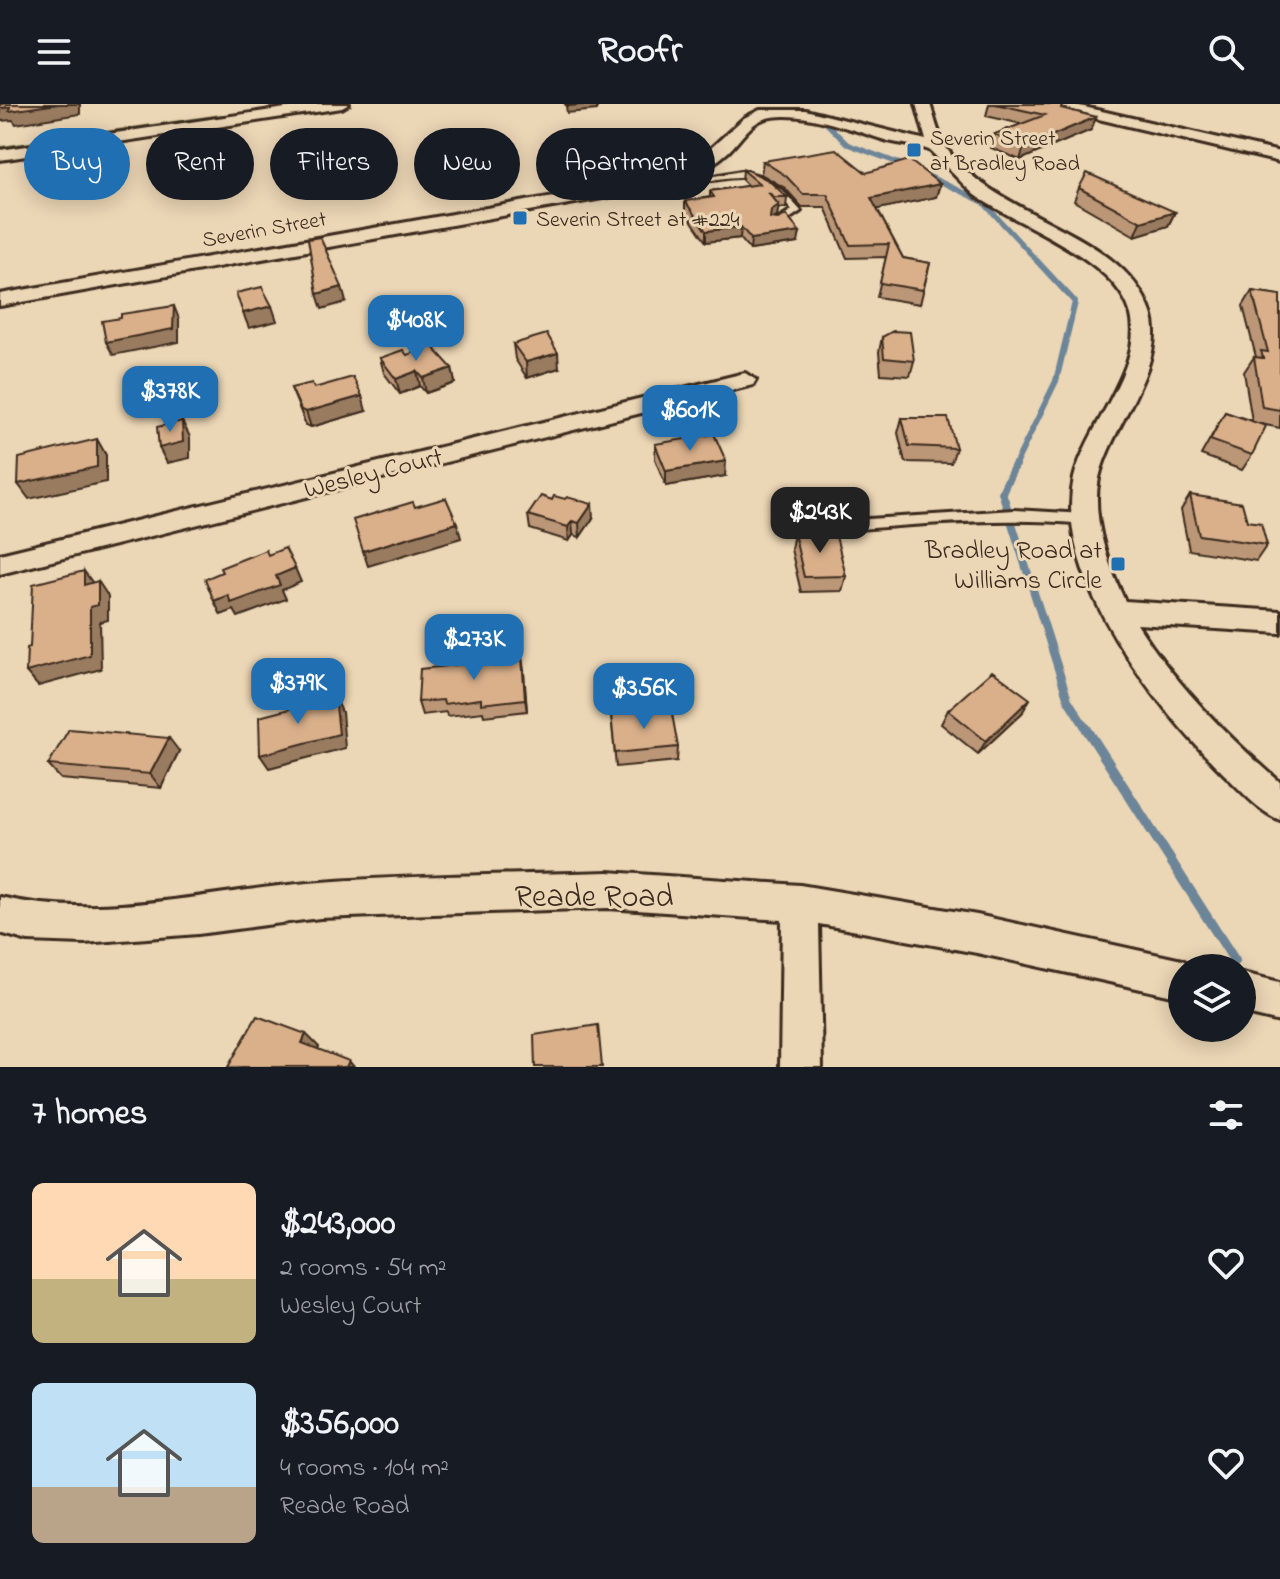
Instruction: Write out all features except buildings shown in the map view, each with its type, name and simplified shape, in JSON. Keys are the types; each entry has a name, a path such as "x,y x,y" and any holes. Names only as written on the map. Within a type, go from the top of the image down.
{"street":[{"path":"0,155 240,115 287,104"},
{"path":"0,145 342,104"},
{"path":"923,104 937,147 974,186 1094,257 1132,292 1143,315 1146,334 1143,353 1094,449 1086,480 1085,519 1096,563 1114,611 1141,658 1201,729 1280,804"},
{"path":"1052,104 1280,157"},
{"name":"Severin Street","path":"715,154 757,117 789,109 841,114 905,140 937,147"},
{"name":"Severin Street","path":"0,300 562,200"},
{"name":"Wesley Court","path":"0,564 745,380"},
{"path":"1114,611 1280,622"},
{"name":"Reade Road","path":"0,915 28,922 84,924 198,916 320,900 608,890 800,903 977,934 1168,976"},
{"path":"800,903 801,1067"},
{"path":"1256,996 1280,1002"}],"lane":[{"path":"715,179 749,174 785,196 797,211 774,225"},
{"path":"804,528 992,513 1085,519"}],"green space":[{"path":"221,115 231,115 130,131 130,128"},
{"path":"24,144 24,148 0,152 0,147"}],"waterway":[{"path":"819,116 847,144 906,166"},
{"path":"922,173 983,202 1039,263"},
{"path":"1014,467 1056,381 1075,302 1037,261"},
{"path":"1015,465 1002,492 1068,700 1087,730"},
{"path":"1086,728 1231,954"}],"place":[{"name":"Severin Street at Bradley Road","path":"914,150"},
{"name":"Severin Street at #224","path":"520,218"},
{"name":"Bradley Road at Williams Circle","path":"1118,564"}]}
